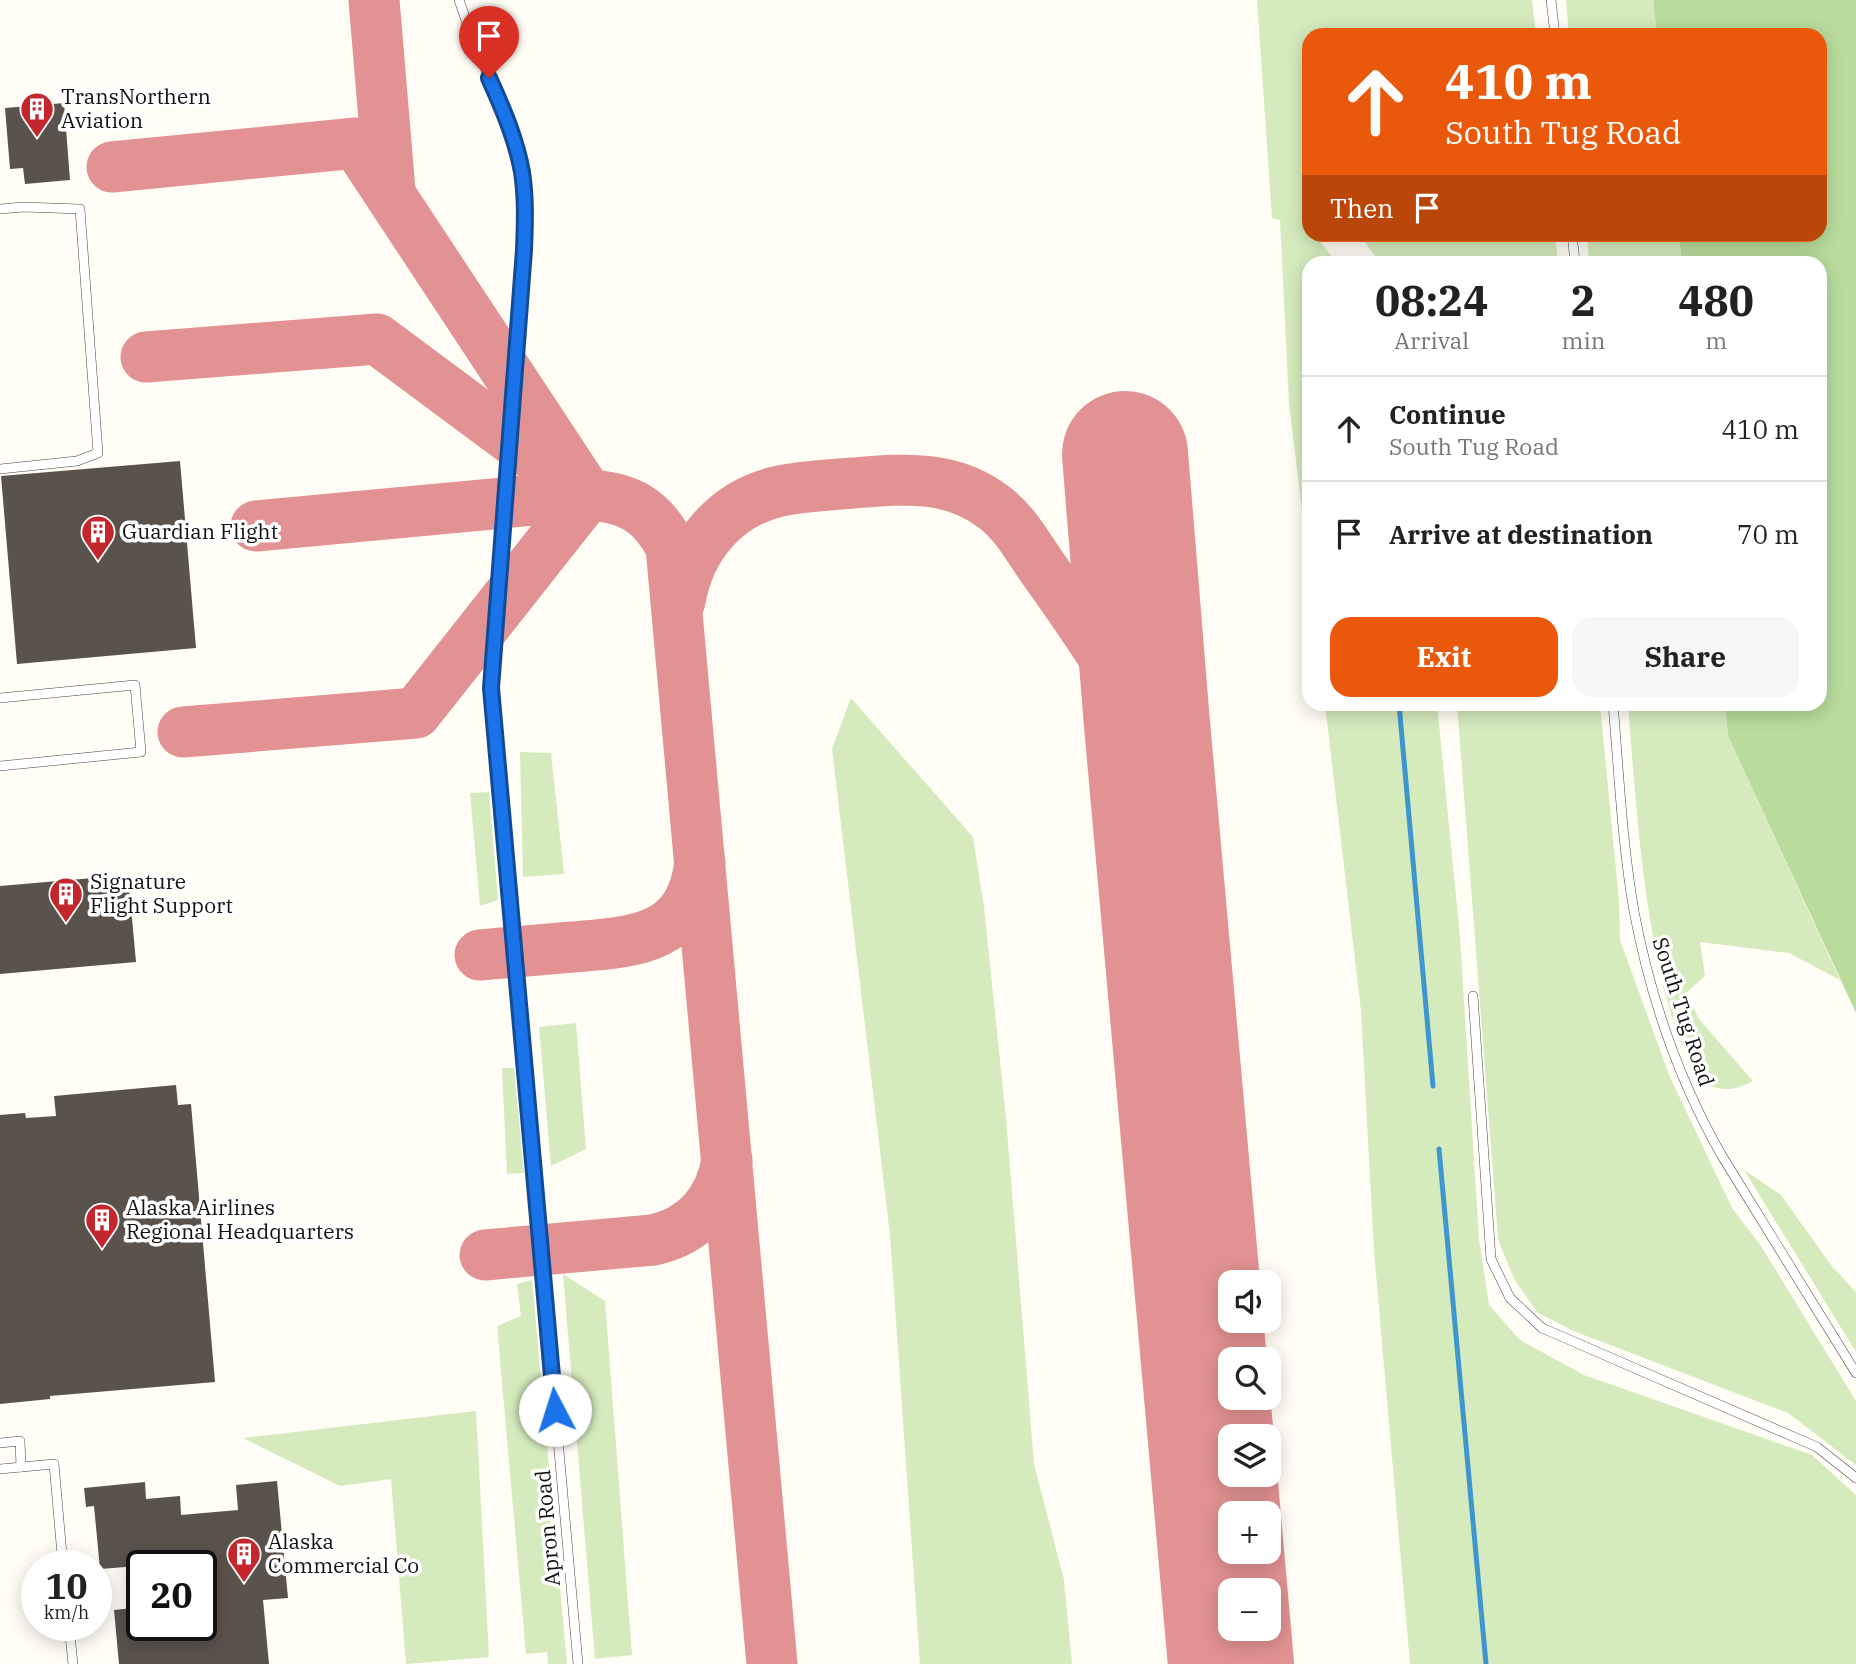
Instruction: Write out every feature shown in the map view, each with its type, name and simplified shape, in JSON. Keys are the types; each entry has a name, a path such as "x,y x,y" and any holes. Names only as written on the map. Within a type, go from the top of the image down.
{"lane":[{"name":"Apron Road","path":"459,0 474,43 504,111 518,155 524,203 523,260 491,688 578,1664"},
{"path":"1551,0 1554,28"},
{"path":"0,209 80,209 98,453 77,461 0,469"},
{"path":"0,698 135,685 141,752 0,766"},
{"name":"South Tug Road","path":"1614,711 1634,910 1673,1052 1704,1125 1856,1373"},
{"path":"1474,996 1491,1259 1510,1298 1542,1328 1817,1447 1856,1478"},
{"path":"0,1443 20,1441 22,1466"},
{"path":"0,1469 54,1464 62,1550"},
{"path":"71,1641 73,1664"}],"green space":[{"path":"1257,0 1532,0 1535,28 1302,28 1302,242 1320,242 1331,256 1302,256 1302,511 1289,403 1280,220 1272,218"},
{"path":"1566,0 1653,0 1656,28 1568,28"},
{"path":"1653,0 1856,0 1856,1013 1728,736 1726,711 1827,711 1827,256 1681,256 1680,242 1827,242 1827,28 1656,28"},
{"path":"1365,242 1556,242 1557,256 1375,256"},
{"path":"1588,242 1680,242 1681,256 1589,256"},
{"path":"851,698 973,837 984,907 1006,1118 1034,1464 1064,1580 1072,1664 920,1664 890,1235 832,749"},
{"path":"1326,711 1438,711 1460,937 1479,1239 1489,1305 1520,1340 1584,1375 1812,1455 1856,1495 1856,1664 1410,1664 1374,1251 1361,1011"},
{"path":"1458,711 1601,711 1619,901 1620,940 1669,1075 1732,1208 1761,1246 1856,1401 1856,1465 1788,1413 1576,1332 1538,1313 1514,1279 1498,1239"},
{"path":"1629,711 1726,711 1728,736 1840,980 1789,953 1700,942 1705,976 1686,993 1699,1019 1753,1081 1737,1088 1717,1088 1696,1079 1677,1032 1652,930 1637,817"},
{"path":"520,752 551,753 564,874 523,877"},
{"path":"489,792 498,900 480,906 470,793"},
{"path":"576,1023 586,1149 551,1166 539,1027"},
{"path":"502,1068 514,1068 524,1173 507,1174"},
{"path":"1744,1170 1781,1195 1831,1265 1856,1292 1856,1352"},
{"path":"563,1274 605,1301 632,1655 595,1659"},
{"path":"532,1280 567,1664 548,1664 547,1652 526,1654 497,1326 521,1316 517,1284"},
{"path":"476,1411 489,1657 406,1664 391,1479 340,1486 243,1438"}],"building":[{"name":"TransNorthern Aviation","path":"64,103 70,180 25,184 23,168 10,169 5,108"},
{"name":"Guardian Flight","path":"180,461 196,648 17,664 1,476"},
{"name":"Signature Flight Support","path":"128,875 136,962 0,974 0,886"},
{"name":"Alaska Airlines Regional Headquarters","path":"176,1085 178,1105 191,1104 215,1382 50,1396 50,1399 0,1404 0,1115 25,1113 26,1118 56,1116 54,1096"},
{"name":"Alaska Commercial Co","path":"277,1481 288,1598 263,1600 269,1664 119,1664 114,1610 126,1609 126,1641 217,1641 217,1550 126,1550 126,1567 112,1568 112,1550 98,1550 94,1506 86,1507 84,1488 145,1482 146,1499 180,1496 181,1515 238,1510 236,1485"}],"waterway":[{"path":"1400,711 1433,1086"},
{"path":"1439,1149 1486,1664"}],"taxiway":[{"path":"374,0 390,191"},
{"path":"112,167 356,143 588,495"},
{"path":"146,357 377,339 560,475"},
{"path":"680,601 692,563 713,530 742,506 760,497 798,488 872,482 909,480 945,484 979,497 1009,521 1084,627 1147,724"},
{"path":"256,526 588,495 615,499 637,508 656,524 671,547 772,1664"},
{"path":"183,732 416,713 588,495"},
{"path":"480,955 617,943 656,932 672,922 685,907 694,888 700,862"},
{"path":"485,1255 653,1240 668,1236 693,1222 712,1201 724,1175 727,1160"}],"runway":[{"path":"1125,454 1231,1664"}],"place":[{"name":"TransNorthern Aviation","path":"37,139"},
{"name":"Guardian Flight","path":"98,562"},
{"name":"Signature Flight Support","path":"66,924"},
{"name":"Alaska Airlines Regional Headquarters","path":"102,1250"},
{"name":"Alaska Commercial Co","path":"244,1584"}],"route":[{"path":"489,78 515,142 524,196 524,250 491,688 555,1410"}]}
